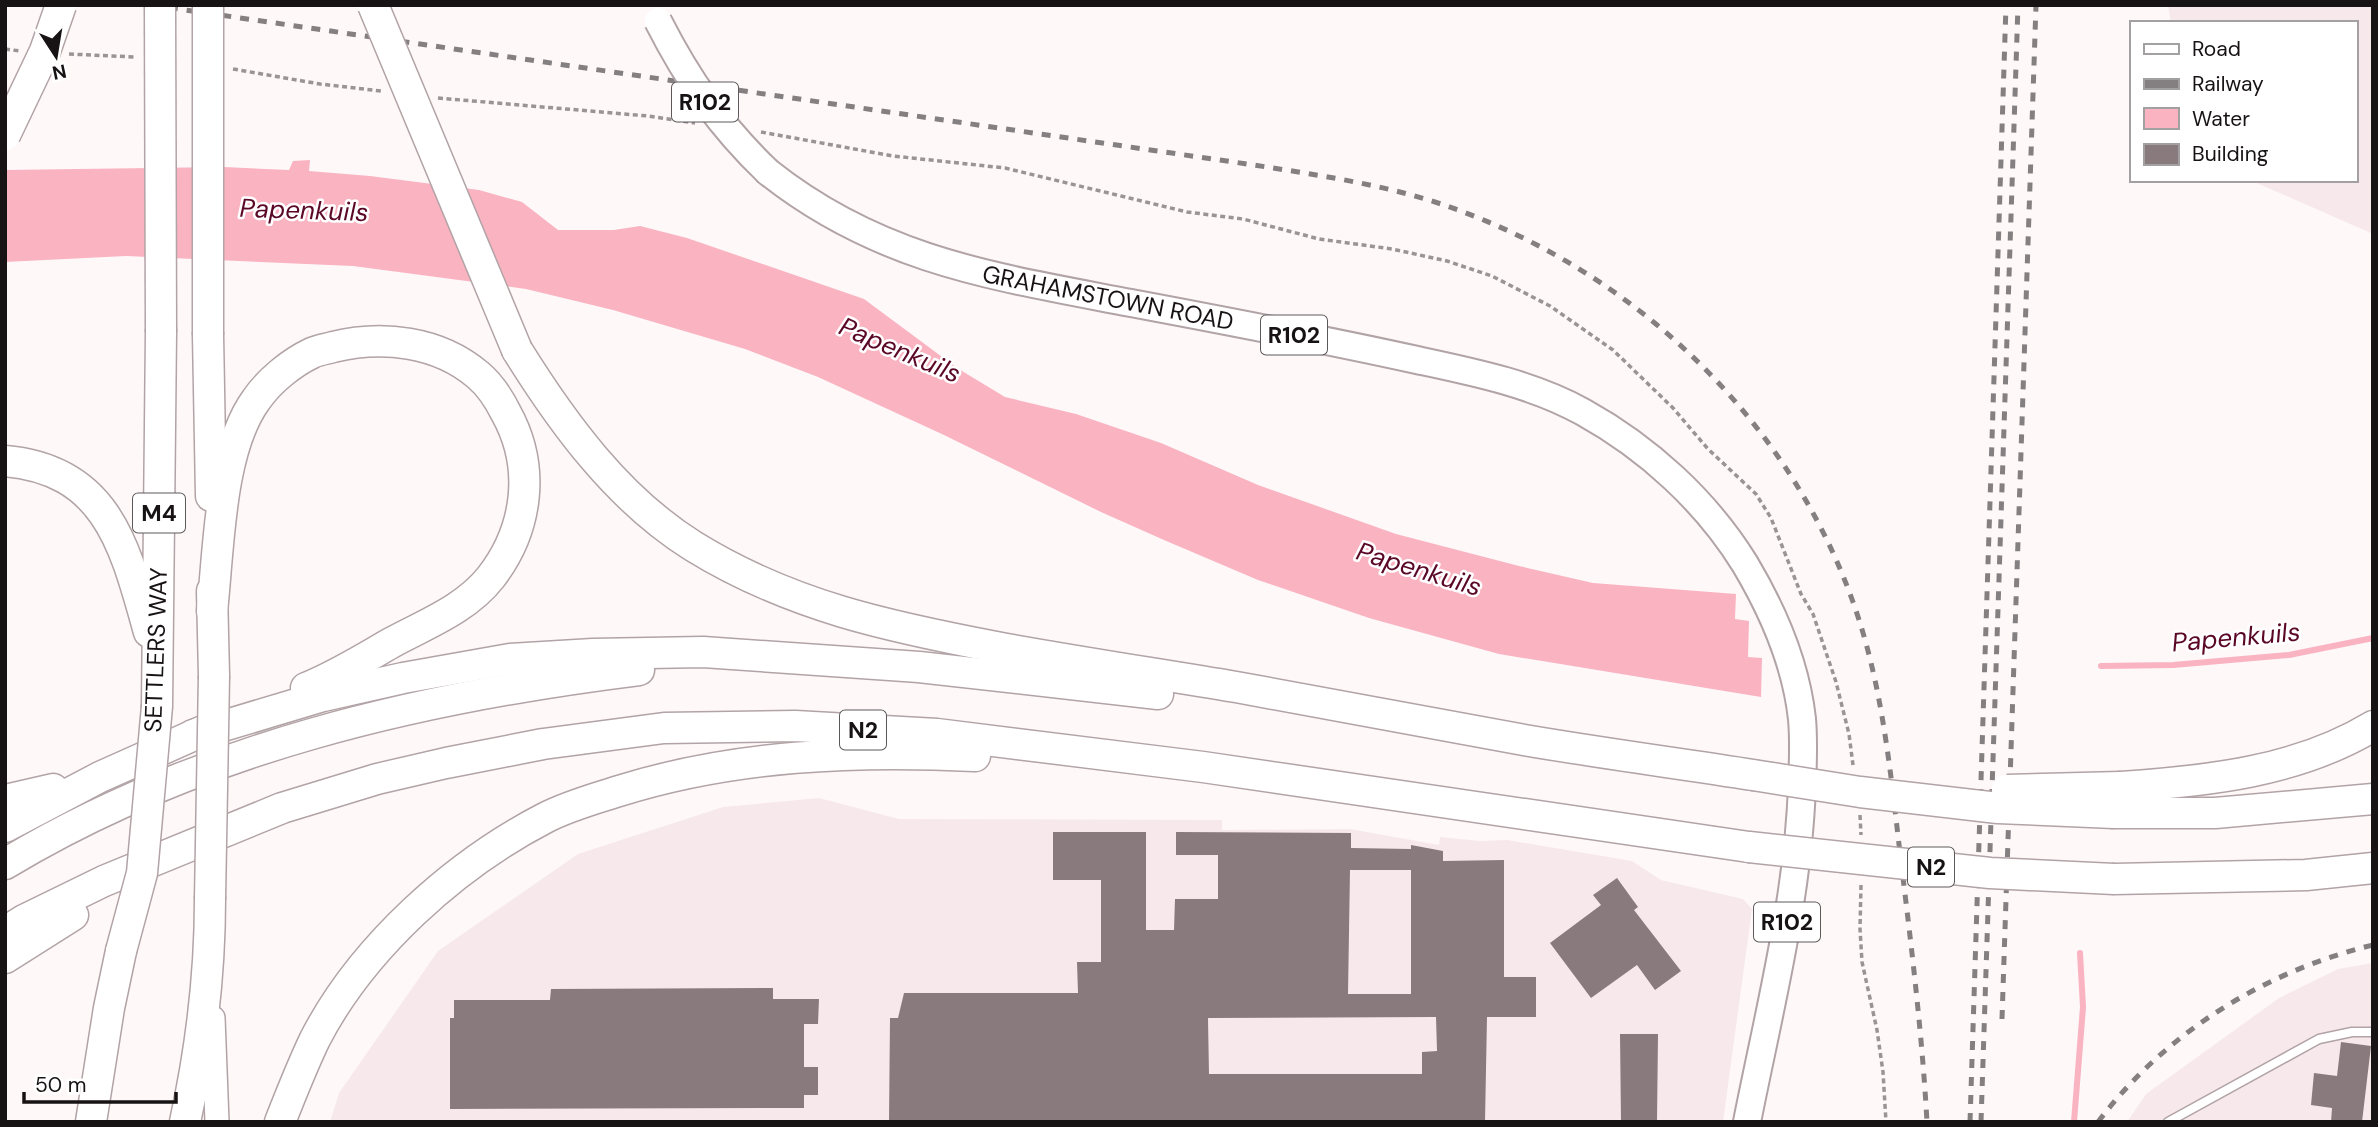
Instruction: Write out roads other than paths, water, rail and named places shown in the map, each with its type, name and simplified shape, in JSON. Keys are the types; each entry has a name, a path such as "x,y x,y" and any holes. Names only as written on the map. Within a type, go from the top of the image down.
{"highway":[{"path":"5,135 46,51 61,5"},
{"name":"SETTLERS WAY","path":"91,1122 109,1008 142,873 157,701 161,332 160,5"},
{"name":"M4","path":"208,5 208,335 214,676 210,945"},
{"path":"373,5 517,350 565,424 607,472 649,513 692,545 796,597 851,616 929,635 1528,740 1857,790 1998,808 2117,800 2216,813 2373,799"},
{"path":"5,827 100,777 322,681 437,620 467,601 490,578 509,549 521,518 525,494 519,443 498,397 479,375 450,357 396,341 369,341 313,352 278,375 255,401 230,457 212,611"},
{"path":"5,461 50,469 68,479 86,491 112,526 132,573 150,637 157,701"},
{"path":"193,735 323,696 403,678 510,659 593,654 703,653 919,667 1072,683 1528,740"},
{"path":"5,864 93,815 171,782 273,746 396,711 536,684 638,670 806,661"},
{"name":"N2","path":"5,932 104,881 282,808 377,779 446,762 543,744 664,728 795,726 937,734 1203,767 1748,847 1990,873 2114,879 2306,875 2373,870"},
{"path":"2117,800 2176,783 2291,763 2332,747 2373,726"},
{"path":"280,1122 316,1037 369,958 405,921 482,856 546,818 584,802 699,770 788,758 878,754 954,755 1203,767"},
{"path":"5,800 100,777"},
{"path":"5,958 174,852"},
{"path":"185,1122 200,1050 210,945"},
{"path":"73,1122 109,1008"}],"main road":[{"name":"GRAHAMSTOWN ROAD","path":"653,13 694,86 719,122 768,172 838,220 918,256 998,277 1478,373 1581,410 1674,477 1731,541 1761,591 1790,665 1802,719 1801,815 1793,890 1747,1122"},
{"name":"M4","path":"210,945 217,1122"}],"lane":[{"path":"2168,1122 2319,1039 2352,1032 2373,1032"}],"water":[{"path":"310,160 309,171 479,190 522,202 558,230 614,230 640,226 687,238 864,299 957,368 1005,397 1076,414 1161,443 1258,485 1396,534 1593,583 1736,594 1735,619 1749,621 1748,657 1762,658 1761,697 1499,654 1369,618 1258,580 1164,540 818,377 745,349 613,310 526,289 353,266 126,256 5,262 5,170 224,167 289,170 293,161"}],"waterway":[{"name":"Papenkuils","path":"2101,666 2173,665 2289,655 2373,638"},
{"path":"2074,1122 2083,1007 2080,953"}],"railway":[{"path":"151,5 1349,181 1441,204 1510,231 1575,266 1636,308 1692,356 1743,410 1787,469 1824,534 1853,602 1871,663 1888,758 1916,987 1927,1122"},
{"path":"1970,1122 2006,5"},
{"path":"1981,1122 2018,5"},
{"path":"2002,1019 2036,5"},
{"path":"2098,1122 2154,1060 2220,1010 2294,971 2373,945"}]}
